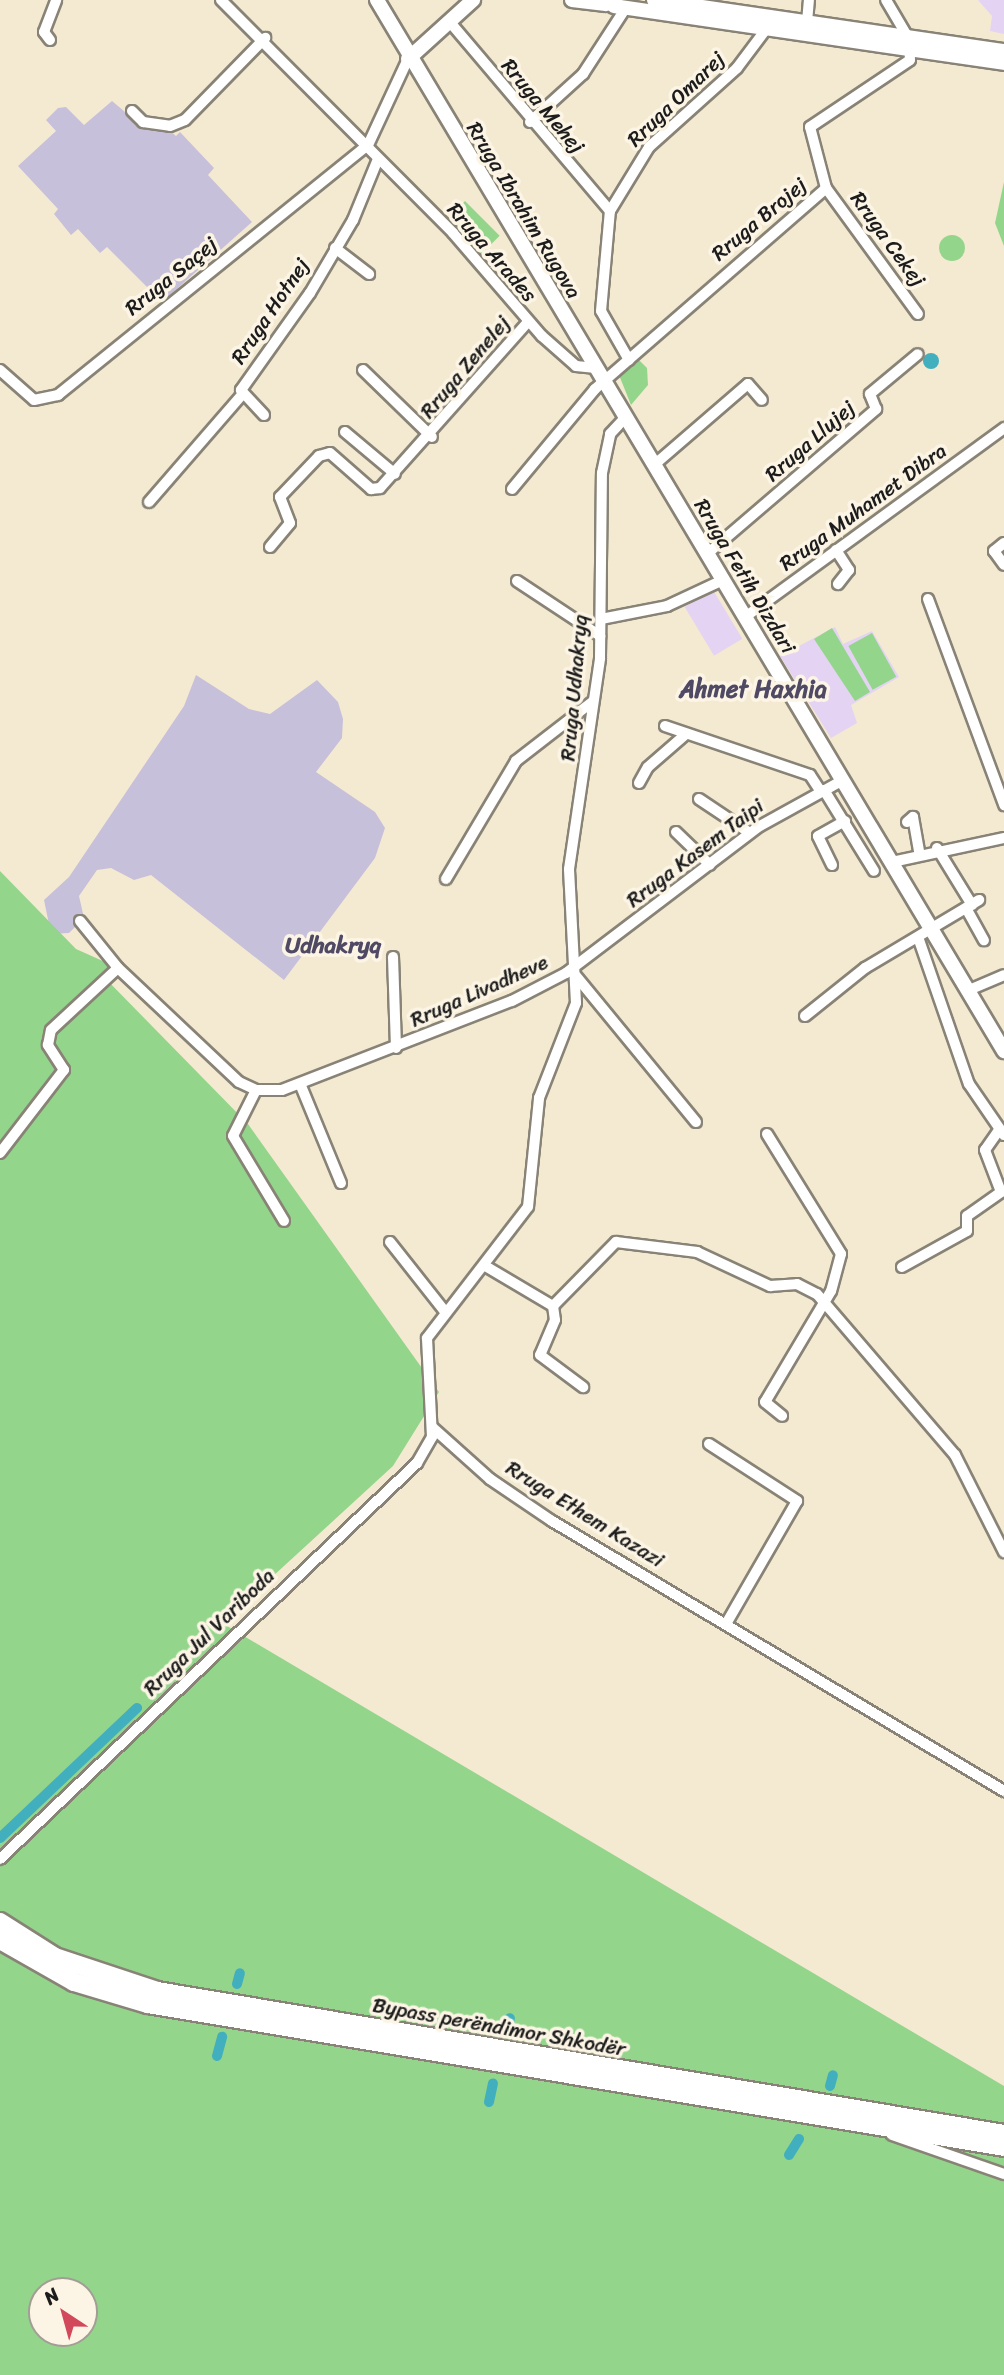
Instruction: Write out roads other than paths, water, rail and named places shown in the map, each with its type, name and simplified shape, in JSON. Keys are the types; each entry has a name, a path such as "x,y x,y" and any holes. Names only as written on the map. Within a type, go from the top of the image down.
{"highway":[{"name":"Bypass perëndimor Shkodër","path":"0,1922 55,1957 157,1992 1004,2134"},
{"name":"Bypass perëndimor Shkodër","path":"0,1940 74,1982 148,2004 1004,2147"}],"main road":[{"name":"Rruga Ibrahim Rugova","path":"377,0 408,59 604,383"},
{"path":"572,0 770,23 911,45 1004,51"},
{"path":"654,0 740,6 770,23 807,22 1004,64"},
{"path":"408,59 467,2"},
{"name":"Rruga Fetih Dizdari","path":"604,383 1003,1049"}],"street":[{"path":"50,40 44,32 56,0"},
{"name":"Rruga Arades","path":"221,0 265,38 368,145 378,159 453,233 528,322 576,366 596,368"},
{"path":"807,22 809,0"},
{"path":"886,0 911,45"},
{"path":"530,122 583,74 614,4"},
{"name":"Rruga Mehej","path":"449,21 530,122 610,211"},
{"name":"Rruga Omarej","path":"629,360 602,320 610,211 649,147 737,68 770,23"},
{"path":"132,111 145,122 170,126 186,120 265,38"},
{"name":"Rruga Brojej","path":"512,489 571,412 826,188 810,127 907,63 911,45"},
{"path":"368,145 408,59"},
{"name":"Rruga Saçej","path":"0,370 34,400 49,400 368,145"},
{"name":"Rruga Hotnej","path":"149,502 240,397 335,248 378,159"},
{"name":"Rruga Cekej","path":"826,188 918,314"},
{"name":"Rruga Hotnej","path":"335,248 369,274"},
{"name":"Rruga Zenelej","path":"270,547 290,523 279,497 319,456 330,453 371,489 395,474 432,437 528,322"},
{"name":"Rruga Llujej","path":"707,554 876,409 870,394 918,354"},
{"name":"Rruga Zenelej","path":"363,370 432,437"},
{"path":"653,465 748,384 762,400"},
{"name":"Rruga Hotnej","path":"240,397 264,415"},
{"name":"Rruga Udhakryq","path":"432,1427 424,1348 446,1313 487,1267 528,1207 539,1098 572,1020 576,971 569,869 600,636 602,473 610,434 625,418"},
{"name":"Rruga Muhamet Dibra","path":"745,617 1004,428"},
{"path":"345,432 395,474"},
{"path":"1004,543 994,551 1004,565"},
{"path":"836,550 849,570 838,584"},
{"path":"601,619 667,606 723,580"},
{"path":"517,581 600,636"},
{"path":"928,599 1004,805"},
{"path":"446,879 516,761 592,702"},
{"path":"665,726 810,775 845,821 874,871"},
{"path":"639,783 648,767 685,734"},
{"name":"Rruga Kasem Taipi","path":"576,971 750,833 843,780"},
{"path":"699,799 750,833"},
{"path":"907,822 913,817 919,852"},
{"path":"832,865 817,836 845,821"},
{"path":"676,832 710,865"},
{"path":"892,862 937,848 1004,838"},
{"path":"937,848 972,905 984,940"},
{"path":"804,1016 865,968 919,940 972,905"},
{"path":"80,921 118,968 256,1090 233,1136 284,1221"},
{"path":"901,1267 967,1231 967,1216 1002,1192 985,1150 1002,1133 969,1084 919,940"},
{"name":"Rruga Livadheve","path":"393,957 396,1048"},
{"path":"0,1153 64,1070 48,1045 51,1031 118,968"},
{"path":"576,971 696,1122"},
{"name":"Rruga Livadheve","path":"256,1090 301,1086 512,1001 576,971"},
{"path":"969,990 1004,975"},
{"path":"301,1086 341,1183"},
{"path":"768,1134 838,1242 838,1267 827,1300 765,1402 782,1416"},
{"path":"390,1242 446,1313"},
{"path":"553,1306 616,1242 709,1255 770,1286 797,1284 827,1300 955,1455 1004,1552"},
{"path":"487,1267 553,1306"},
{"path":"553,1306 555,1320 540,1355 583,1387"},
{"name":"Rruga Ethem Kazazi","path":"432,1427 490,1479 552,1521 727,1622 1004,1791"},
{"name":"Rruga Jul Variboda","path":"0,1859 417,1463 432,1427"},
{"path":"709,1444 797,1501 727,1622"},
{"path":"858,2124 1004,2174"}],"water":[{"path":"931,353 937,355 937,367 931,369 925,367 923,361 925,355"}],"waterway":[{"path":"0,1838 137,1708"},
{"path":"237,1984 240,1973"},
{"path":"508,2030 510,2018"},
{"path":"217,2056 222,2037"},
{"path":"830,2086 833,2075"},
{"path":"489,2102 493,2083"},
{"path":"789,2155 799,2139"}],"district":[{"name":"Ahmet Haxhia","path":"753,690"},
{"name":"Udhakryq","path":"333,946"}]}
